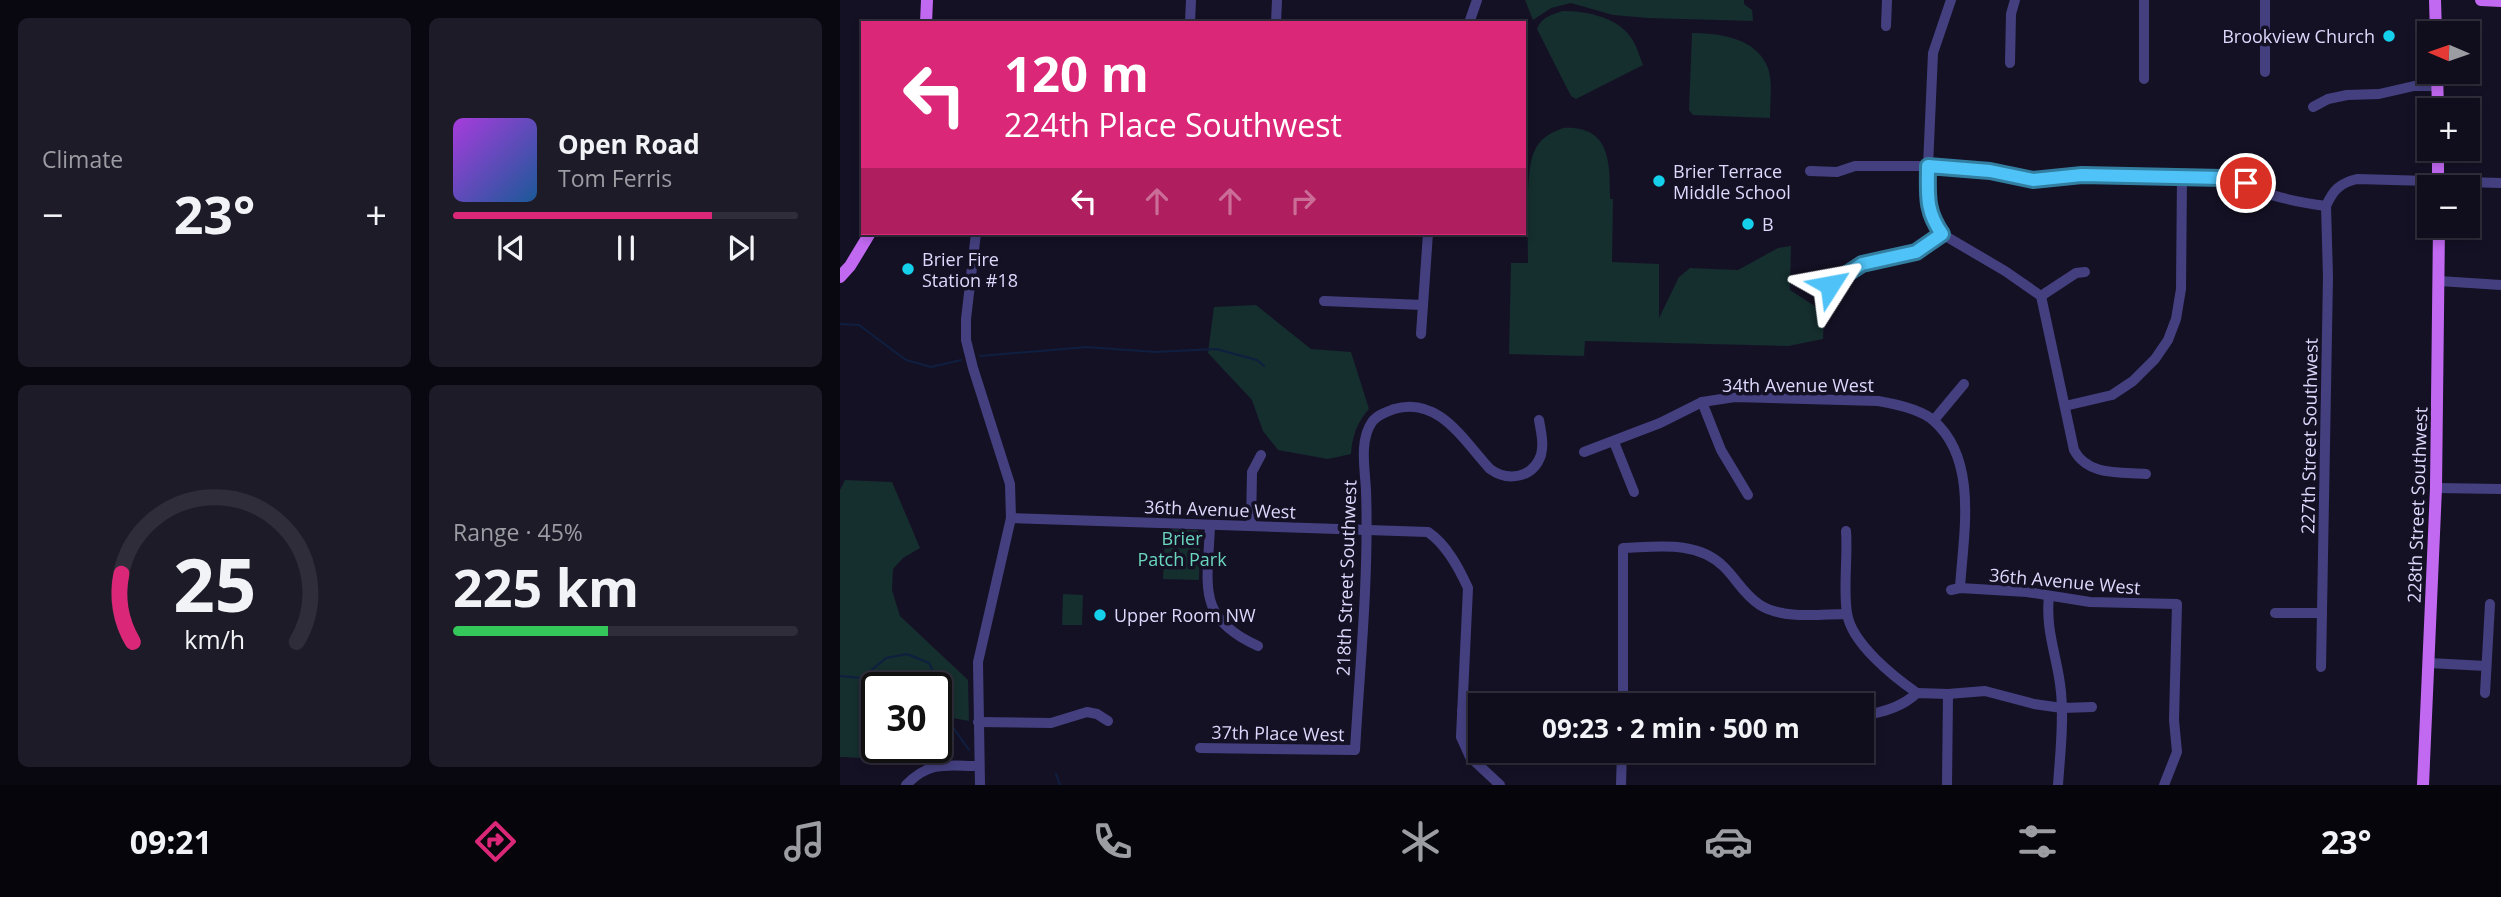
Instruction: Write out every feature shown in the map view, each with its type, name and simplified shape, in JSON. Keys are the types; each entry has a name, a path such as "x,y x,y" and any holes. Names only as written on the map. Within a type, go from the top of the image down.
{"main road":[{"path":"926,21 927,0"},
{"path":"2435,0 2436,21"},
{"path":"2481,0 2501,1"},
{"path":"2437,86 2438,98"},
{"path":"840,277 869,235"},
{"name":"228th Street Southwest","path":"2424,785 2437,488 2439,238"}],"street":[{"path":"1190,21 1191,0"},
{"path":"1276,21 1277,0"},
{"path":"1470,21 1477,0"},
{"path":"1886,26 1887,0"},
{"path":"1951,0 1933,52 1928,166 1931,219 1942,234 2041,296 2074,450 2079,459 2095,469 2146,474"},
{"path":"2010,63 2011,14 2015,0"},
{"path":"2144,0 2144,79"},
{"path":"2265,0 2265,72"},
{"path":"2313,107 2328,99 2347,94 2379,94 2414,86 2437,86"},
{"path":"1810,171 1837,173 1855,166 1928,166 1990,171 2033,180 2082,175 2235,179 2260,191 2295,202 2326,206 2332,192 2350,181 2417,183"},
{"path":"2066,406 2112,395 2133,381 2155,359 2168,340 2176,319 2181,289 2182,177"},
{"path":"2480,183 2501,183"},
{"name":"227th Street Southwest","path":"2321,667 2328,277 2326,206"},
{"path":"1830,285 1862,264 1916,252 1942,234"},
{"path":"976,235 966,340 1010,484 1012,518 978,662 980,785"},
{"path":"1421,334 1428,235"},
{"path":"2041,296 2076,273 2085,271"},
{"path":"2439,281 2501,285"},
{"path":"1324,301 1423,305"},
{"path":"1934,420 1964,384"},
{"name":"34th Avenue West","path":"1584,452 1614,442 1702,402 1735,397 1878,401 1901,405 1934,420"},
{"path":"1702,402 1721,450 1748,495"},
{"name":"218th Street Southwest","path":"1356,750 1367,530 1366,437 1372,422 1383,412 1407,405 1423,407 1439,414 1490,469 1499,476 1511,478 1527,474 1541,457 1543,437 1539,420"},
{"name":"36th Avenue West","path":"1934,420 1957,455 1961,474 1964,509 1962,546 1955,589 2027,592 2090,602 2177,604 2174,720 2177,752 2164,785"},
{"path":"1614,442 1634,492"},
{"path":"1251,526 1252,472 1261,454"},
{"path":"2437,488 2501,489"},
{"name":"36th Avenue West","path":"1012,518 1428,531 1439,539 1468,588 1462,711"},
{"path":"1210,525 1208,590 1213,610 1223,626 1258,646"},
{"path":"1846,531 1847,614 1858,636 1878,664 1917,693 1985,691 2034,704 2062,708 2092,707"},
{"path":"1623,693 1623,548 1682,547 1703,553 1723,566 1737,585 1761,606 1794,614 1847,614"},
{"path":"2049,596 2048,627 2062,708 2058,785"},
{"path":"2485,693 2490,604"},
{"path":"2275,613 2322,613"},
{"path":"2429,663 2486,666"},
{"path":"1874,712 1896,707 1917,693"},
{"path":"1947,785 1948,694"},
{"path":"1468,711 1462,711 1461,737 1465,749 1500,785"},
{"path":"978,722 1051,723 1087,712 1097,714 1108,721"},
{"name":"37th Place West","path":"1200,748 1356,750"},
{"path":"1621,785 1622,763"},
{"path":"906,785 924,769 935,765 979,766"}],"green space":[{"path":"1525,0 1744,0 1744,4 1752,10 1753,21 1613,15 1571,3 1551,8 1533,20"},
{"path":"1562,11 1589,14 1615,23 1631,38 1643,65 1576,99 1571,96 1537,29 1544,19"},
{"path":"1692,33 1736,39 1763,58 1770,80 1770,118 1693,115 1689,110"},
{"path":"1563,128 1591,133 1604,149 1608,160 1610,199 1613,199 1612,262 1659,264 1659,318 1679,277 1690,268 1738,270 1778,248 1791,246 1790,290 1824,312 1823,339 1788,346 1585,341 1584,356 1509,354 1511,263 1528,263 1531,161 1542,140"},
{"path":"1256,305 1311,349 1351,352 1369,409 1356,430 1351,454 1328,459 1278,450 1263,431 1252,400 1208,353 1214,307"},
{"path":"845,480 892,482 920,548 903,558 893,569 892,590 900,616 968,680 969,721 952,718 952,672 861,672 861,758 840,757 840,490"},
{"name":"Brier Patch Park","path":"1165,529 1197,530 1200,533 1199,580 1163,579"},
{"path":"1063,594 1083,595 1082,625 1062,625"}],"waterway":[{"path":"840,324 859,325 906,360 931,367 961,360"},
{"path":"980,356 1087,347 1155,352 1216,349 1257,360 1264,366"},
{"path":"840,676 862,678 886,658 907,654 929,663 945,695 950,723 969,750"},
{"path":"1056,774 1060,785"}],"place":[{"name":"Brookview Church","path":"2389,36"},
{"name":"Brier Terrace Middle School","path":"1659,181"},
{"name":"B","path":"1748,224"},
{"name":"Brier Fire Station #18","path":"908,269"},
{"name":"Upper Room NW","path":"1100,615"}],"route":[{"path":"1830,285 1862,264 1916,252 1942,234 1931,219 1928,166 1990,171 2033,180 2082,175 2223,178 2246,183"}]}
